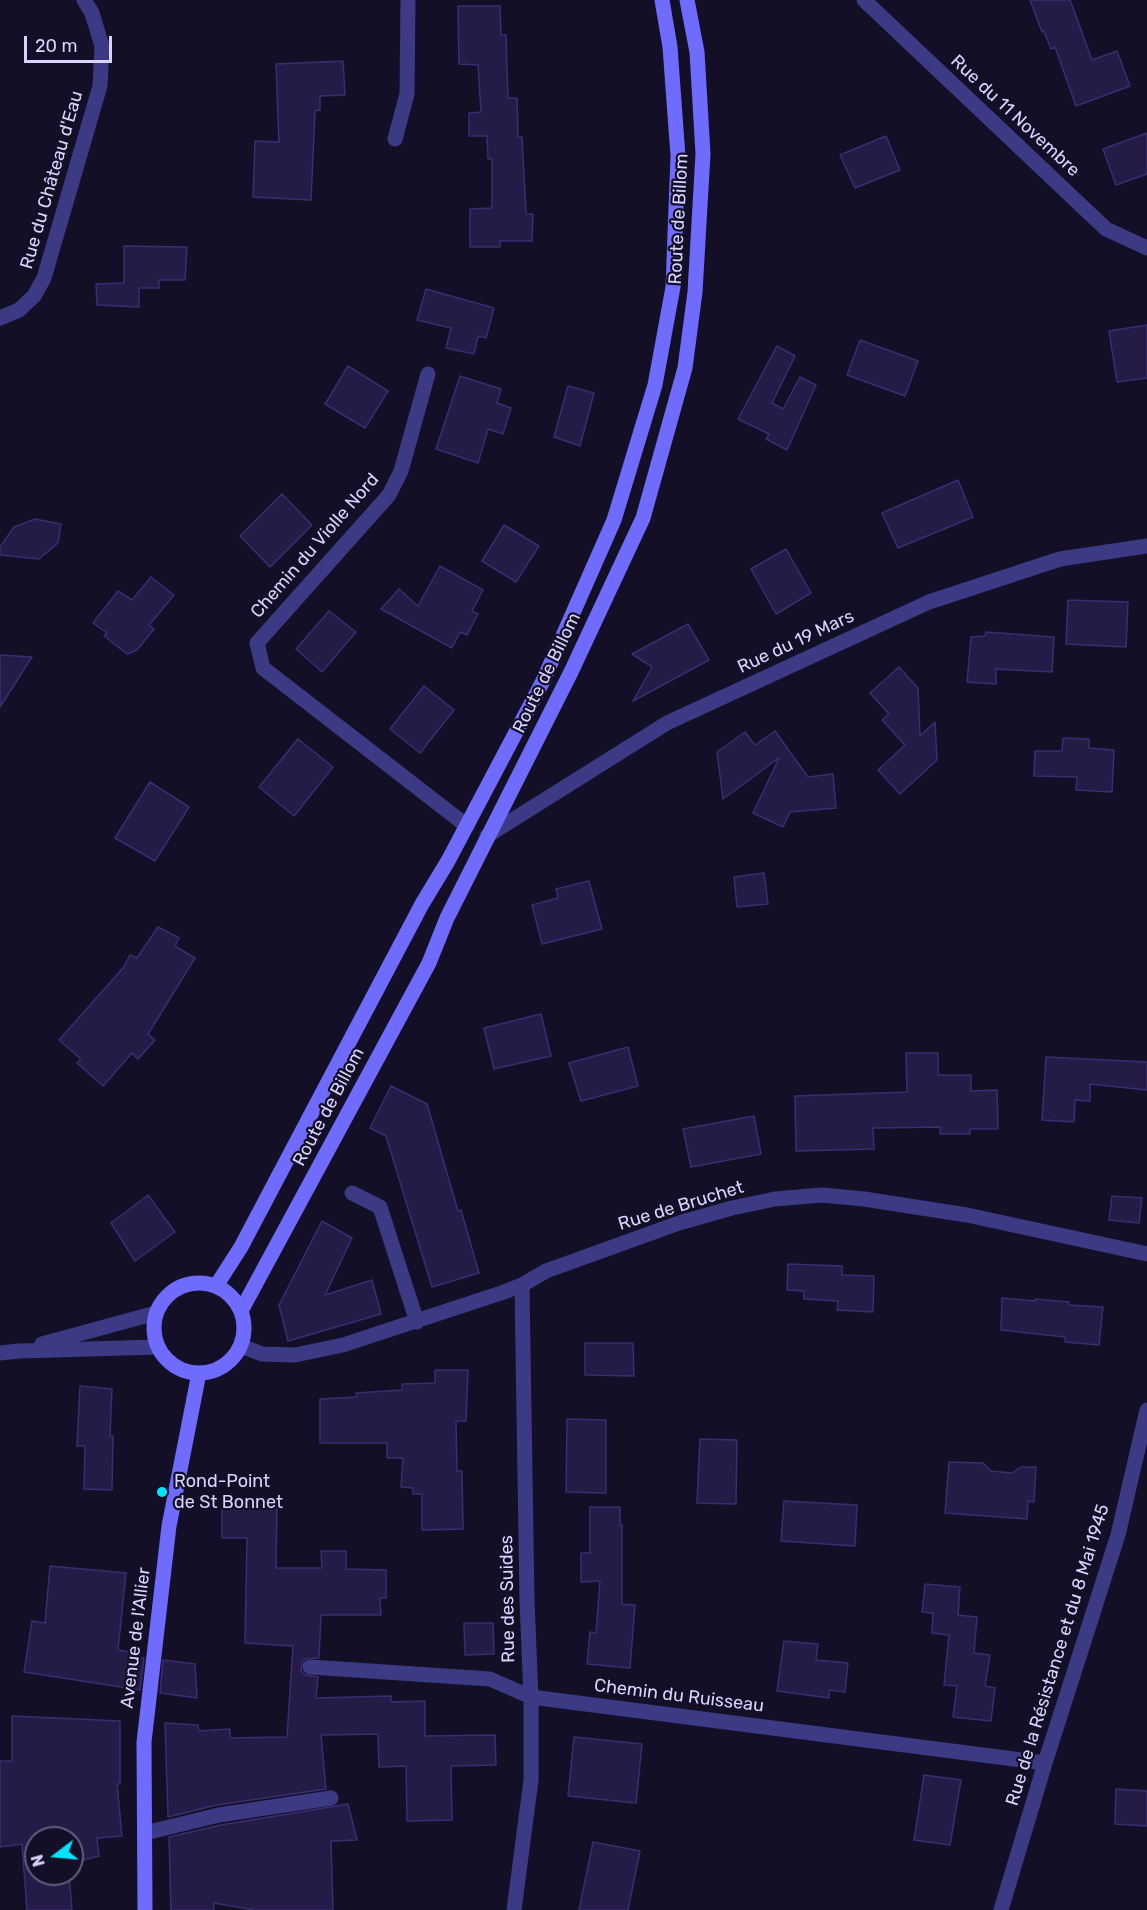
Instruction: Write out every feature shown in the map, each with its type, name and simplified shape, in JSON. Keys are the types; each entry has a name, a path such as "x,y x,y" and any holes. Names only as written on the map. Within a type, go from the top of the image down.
{"main road":[{"name":"Route de Billom","path":"216,1286 241,1247 422,903 448,861 543,681 614,520 655,385 673,287 678,156 670,47 662,0"},
{"name":"Route de Billom","path":"241,1311 429,963 447,918 571,672 643,518 685,368 695,292 703,154 697,52 687,0"},
{"path":"198,1282 216,1286 231,1295 241,1311 244,1327 241,1346 230,1361 216,1370 199,1373 183,1370 167,1360 158,1347 153,1330 156,1312 165,1297 180,1286 198,1282"},
{"name":"Avenue de l'Allier","path":"145,1910 144,1742 169,1527 199,1373"}],"street":[{"name":"Rue du Château d'Eau","path":"0,318 19,310 34,296 45,278 100,86 102,46 92,13 84,0"},
{"path":"395,139 407,94 408,0"},
{"name":"Rue du 11 Novembre","path":"864,0 1106,229 1147,248"},
{"name":"Chemin du Violle Nord","path":"428,374 401,471 389,495 257,643 263,668 466,826"},
{"name":"Rue du 19 Mars","path":"488,836 667,723 929,602 1060,559 1147,546"},
{"path":"352,1193 380,1207 417,1322"},
{"name":"Rue de Bruchet","path":"241,1346 262,1354 295,1355 343,1345 522,1285 546,1271 679,1223 775,1199 822,1195 864,1199 967,1215 1147,1254"},
{"name":"Rue des Suides","path":"514,1910 531,1780 522,1285"},
{"path":"19,1351 156,1312"},
{"path":"0,1353 158,1347"},
{"name":"Rue de la Résistance et du 8 Mai 1945","path":"1001,1910 1118,1535 1147,1410"},
{"name":"Chemin du Ruisseau","path":"309,1667 490,1679 531,1697 1045,1763"},
{"path":"145,1833 219,1815 331,1798"}],"building":[{"path":"1030,0 1070,0 1092,60 1117,51 1130,86 1076,106 1055,47 1051,49"},
{"path":"458,6 500,6 501,35 506,35 508,98 517,98 518,137 522,137 526,214 533,214 532,241 500,241 500,247 470,247 470,209 492,208 492,159 488,159 487,136 469,136 469,113 481,112 478,65 459,64"},
{"path":"343,61 345,95 320,96 320,110 315,111 311,200 253,197 255,141 279,142 276,64"},
{"path":"1147,133 1147,174 1116,185 1103,149"},
{"path":"886,136 900,170 855,188 840,155"},
{"path":"124,246 187,247 185,280 159,280 159,288 139,288 139,307 97,305 96,284 124,283"},
{"path":"426,289 494,308 486,338 478,336 474,354 446,348 451,328 417,320"},
{"path":"1147,325 1147,378 1117,382 1109,331"},
{"path":"860,340 918,361 905,396 847,375"},
{"path":"777,346 795,356 772,403 783,409 800,377 816,385 787,450 766,439 769,434 738,419"},
{"path":"348,366 388,391 365,428 325,404"},
{"path":"460,376 501,389 497,403 511,408 503,434 488,429 478,463 436,449"},
{"path":"568,386 594,393 580,446 554,437"},
{"path":"958,480 973,517 898,548 882,513"},
{"path":"282,494 312,525 270,567 240,536"},
{"path":"35,519 61,524 58,543 39,559 0,555 0,547 14,527"},
{"path":"504,525 539,546 516,582 482,561"},
{"path":"786,549 811,593 776,614 751,569"},
{"path":"440,566 483,590 472,611 478,614 467,635 460,632 452,648 381,609 399,589 418,606"},
{"path":"151,577 174,595 149,625 154,629 137,650 127,654 104,636 107,633 93,623 118,591 132,600"},
{"path":"1068,600 1128,602 1126,647 1066,644"},
{"path":"329,611 356,632 322,672 296,649"},
{"path":"688,624 709,660 633,701 652,667 632,654"},
{"path":"986,632 1054,637 1052,672 996,669 996,684 967,682 971,637 985,636"},
{"path":"0,655 32,657 0,707"},
{"path":"899,667 918,688 920,736 935,722 937,760 900,794 878,770 905,745 882,720 889,714 870,693"},
{"path":"424,686 454,710 420,753 390,729"},
{"path":"775,731 808,777 833,774 836,808 790,812 783,827 753,813 779,758 723,799 717,752 745,732 755,745"},
{"path":"1063,738 1089,739 1089,748 1114,750 1112,792 1076,790 1077,777 1034,776 1035,751 1062,751"},
{"path":"298,739 333,767 294,816 259,787"},
{"path":"150,782 189,807 155,861 115,838"},
{"path":"764,873 768,904 737,907 734,877"},
{"path":"589,881 602,929 542,944 532,905 558,898 556,889"},
{"path":"158,927 179,938 175,946 195,958 148,1034 155,1040 138,1059 132,1053 103,1086 77,1063 81,1059 59,1040 123,968 130,955 137,958"},
{"path":"541,1014 551,1056 494,1069 484,1028"},
{"path":"628,1047 638,1086 581,1101 569,1063"},
{"path":"906,1053 938,1053 938,1075 971,1075 971,1091 997,1090 998,1129 970,1129 970,1134 940,1134 940,1127 873,1128 874,1149 796,1151 795,1096 907,1092"},
{"path":"1046,1057 1147,1062 1147,1090 1090,1084 1090,1101 1075,1100 1074,1122 1042,1120"},
{"path":"391,1086 427,1104 458,1211 461,1210 479,1273 432,1287 386,1136 370,1128"},
{"path":"754,1116 761,1154 691,1167 683,1129"},
{"path":"148,1195 175,1232 135,1261 111,1223"},
{"path":"1112,1196 1142,1198 1139,1223 1109,1220"},
{"path":"322,1221 352,1238 325,1295 372,1280 381,1314 288,1341 279,1305"},
{"path":"788,1264 842,1266 842,1275 874,1276 873,1312 837,1310 838,1301 804,1299 804,1291 787,1290"},
{"path":"1002,1298 1069,1302 1069,1305 1103,1307 1099,1345 1065,1342 1065,1337 1001,1330"},
{"path":"585,1343 633,1343 634,1376 585,1375"},
{"path":"435,1370 468,1370 466,1421 456,1421 457,1471 462,1471 463,1529 422,1530 422,1494 413,1494 413,1488 401,1487 403,1458 387,1458 387,1443 320,1443 320,1399 357,1397 356,1393 402,1390 402,1384 435,1383"},
{"path":"80,1386 112,1389 110,1436 113,1436 112,1490 84,1489 85,1446 77,1446"},
{"path":"567,1419 606,1420 606,1493 566,1492"},
{"path":"700,1439 737,1440 736,1504 697,1503"},
{"path":"949,1462 983,1463 991,1471 1012,1473 1021,1467 1036,1467 1034,1502 1028,1501 1027,1519 945,1513"},
{"path":"222,1499 277,1499 276,1568 322,1568 321,1551 346,1551 346,1569 386,1570 386,1598 380,1598 381,1615 321,1615 319,1658 305,1659 302,1662 301,1671 305,1675 318,1677 316,1698 391,1696 391,1702 425,1701 425,1736 495,1735 496,1765 451,1766 452,1820 407,1821 406,1766 379,1767 378,1734 321,1735 326,1789 217,1805 168,1817 165,1723 198,1725 199,1731 230,1729 230,1738 287,1737 293,1646 245,1643 247,1538 222,1538"},
{"path":"784,1501 857,1505 855,1546 781,1541"},
{"path":"590,1507 620,1507 622,1604 635,1605 630,1668 587,1664 590,1632 596,1633 600,1581 581,1582 581,1553 590,1553"},
{"path":"50,1566 126,1573 118,1650 131,1652 131,1657 144,1658 140,1690 24,1672 32,1621 45,1623"},
{"path":"925,1584 960,1587 958,1615 977,1617 974,1653 990,1655 985,1686 995,1688 991,1721 953,1717 957,1686 944,1685 949,1635 932,1633 933,1613 922,1612"},
{"path":"464,1623 493,1623 494,1654 465,1655"},
{"path":"784,1641 818,1644 816,1660 848,1663 845,1692 829,1690 829,1698 777,1691"},
{"path":"163,1660 195,1664 197,1698 160,1693"},
{"path":"12,1716 120,1721 120,1784 117,1784 122,1836 97,1838 99,1856 84,1860 84,1826 24,1826 24,1870 22,1844 0,1847 0,1761 12,1761"},
{"path":"574,1737 642,1744 636,1803 568,1796"},
{"path":"924,1775 961,1780 950,1845 914,1840"},
{"path":"1116,1789 1147,1791 1147,1826 1115,1824"},
{"path":"348,1804 357,1840 331,1841 333,1910 255,1910 214,1903 214,1910 171,1910 169,1837 221,1825"},
{"path":"593,1842 640,1851 628,1910 579,1910"},
{"path":"25,1886 70,1886 72,1910 27,1910"}],"place":[{"name":"Rond-Point de St Bonnet","path":"162,1492"}]}
